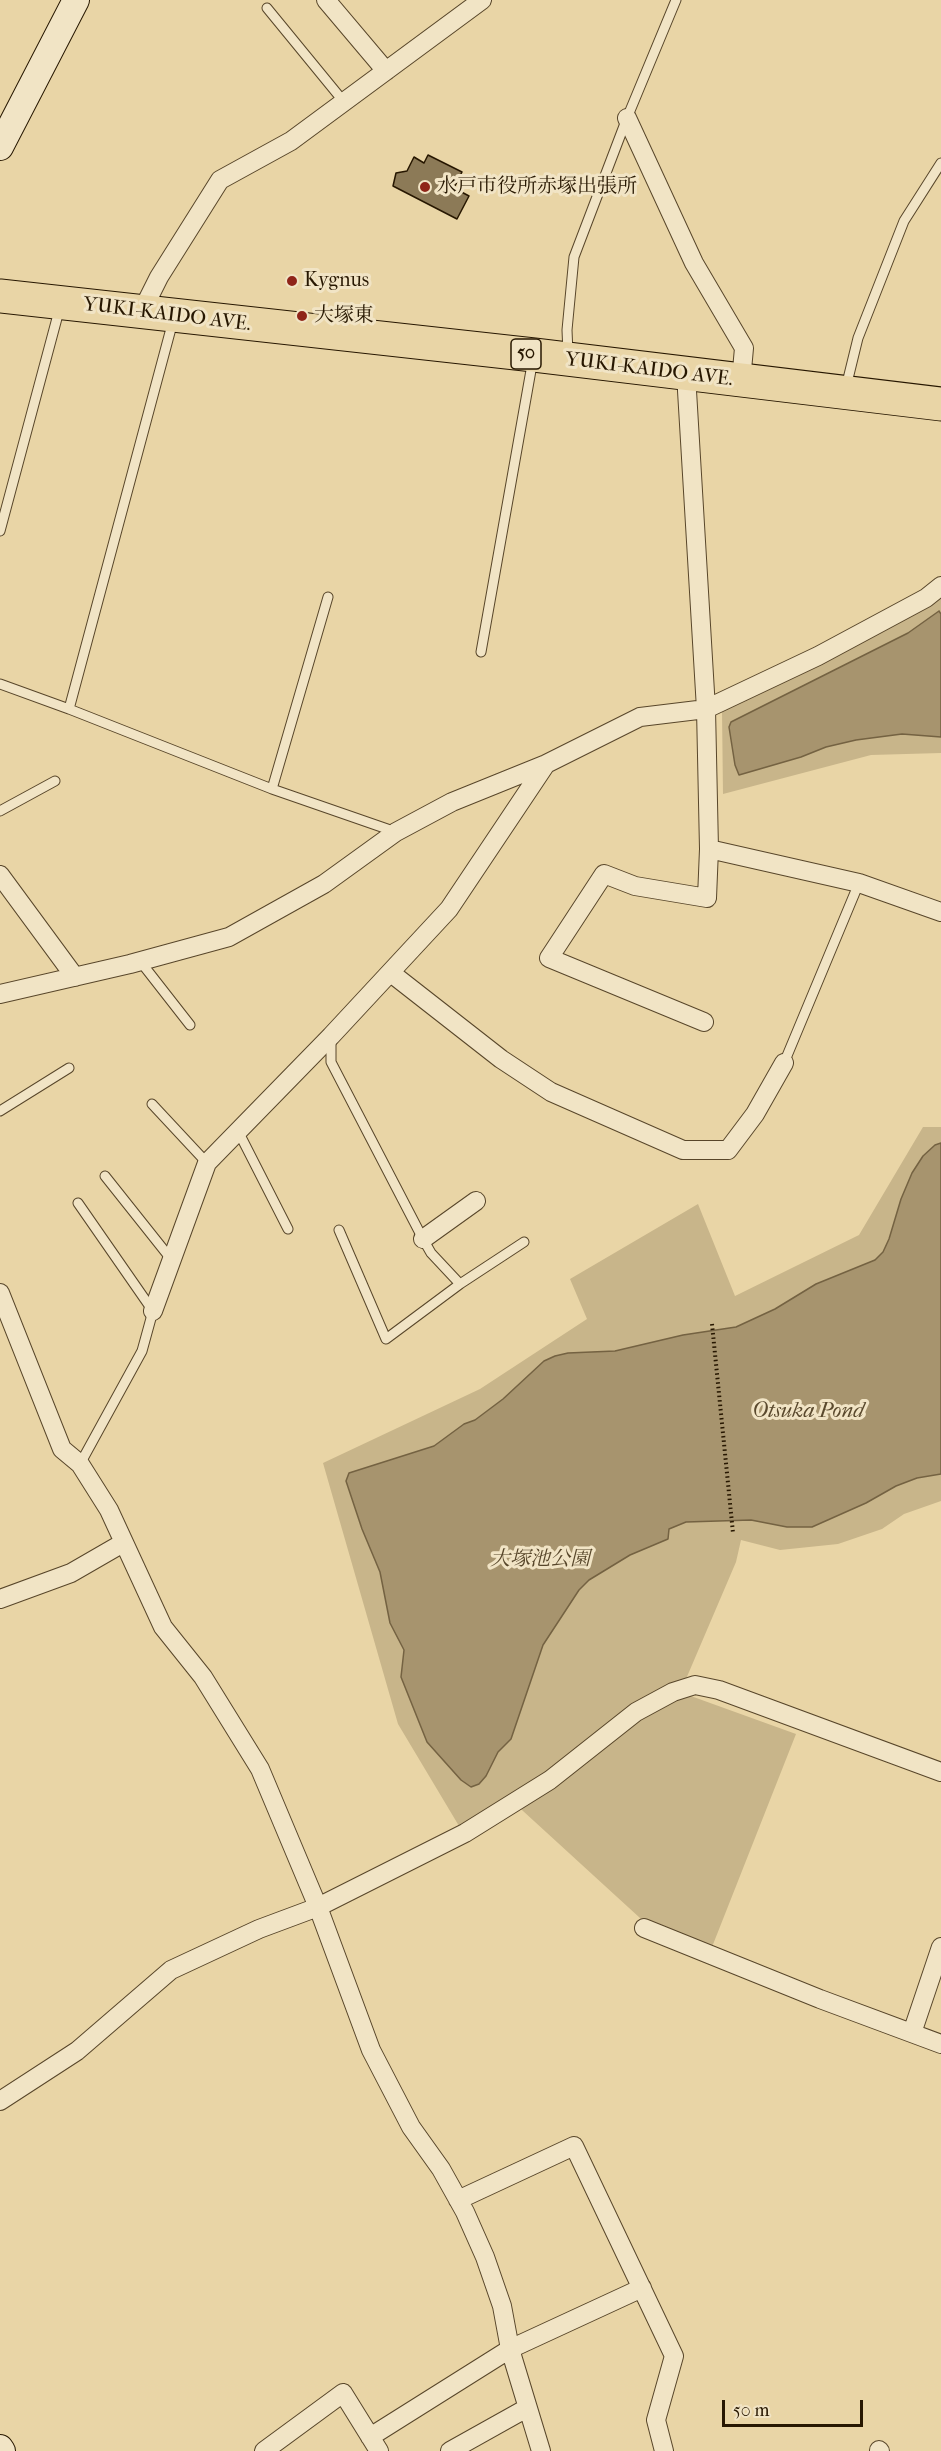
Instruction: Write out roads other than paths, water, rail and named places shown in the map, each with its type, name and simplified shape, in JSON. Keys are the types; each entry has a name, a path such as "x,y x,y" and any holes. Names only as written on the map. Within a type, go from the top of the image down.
{"highway":[{"name":"YUKI-KAIDO AVE.","path":"0,296 534,355 941,404"}],"street":[{"path":"0,147 76,0"},
{"path":"326,0 386,71"},
{"path":"141,313 159,277 220,180 291,141 482,0"},
{"path":"627,118 694,263 744,348 741,381"},
{"path":"686,374 706,709 709,849 706,898 635,886 604,874 549,958 704,1022"},
{"path":"0,994 229,937 324,884 396,832 452,802 546,764 640,717 706,709 818,656 926,598 941,586"},
{"path":"153,1311 207,1163 331,1036 449,909 546,764"},
{"path":"709,849 859,883 941,912"},
{"path":"0,875 75,977"},
{"path":"391,973 501,1059 551,1092 682,1150 728,1150 755,1114 784,1063"},
{"path":"423,1239 476,1201"},
{"path":"0,1293 62,1449 80,1464 109,1510 163,1627 203,1677 260,1769 318,1907 371,2050 411,2127 441,2169 485,2257 502,2306 510,2349 541,2451"},
{"path":"0,1599 70,1573 123,1543"},
{"path":"0,2101 76,2051 171,1970 259,1929 318,1907 465,1833 550,1780 636,1712 673,1692 695,1685 719,1690 941,1772"},
{"path":"644,1928 941,2044"},
{"path":"912,2034 941,1947"},
{"path":"458,2200 574,2146 674,2356 656,2420 664,2451"},
{"path":"264,2451 343,2392 375,2444 510,2349 642,2289"},
{"path":"450,2451 527,2408"}],"lane":[{"path":"568,359 567,330 574,257 627,118 676,0"},
{"path":"267,8 344,102"},
{"path":"845,392 858,338 904,221 941,164"},
{"path":"0,531 61,303"},
{"path":"69,709 174,316"},
{"path":"481,652 534,355"},
{"path":"272,789 328,597"},
{"path":"0,684 272,789 396,832"},
{"path":"0,810 55,781"},
{"path":"784,1063 859,883"},
{"path":"140,961 190,1025"},
{"path":"331,1036 331,1062 430,1253 460,1284"},
{"path":"0,1111 69,1068"},
{"path":"152,1104 207,1163"},
{"path":"238,1131 288,1229"},
{"path":"105,1176 171,1259"},
{"path":"78,1203 153,1311 142,1351 80,1464"},
{"path":"339,1230 386,1339 460,1284 524,1242"}],"water":[{"path":"939,611 941,614 941,737 902,734 856,740 826,747 801,757 739,775 735,765 729,727 731,722 908,633"},
{"name":"Otsuka Pond","path":"941,1143 941,1474 917,1478 896,1486 866,1503 812,1527 787,1527 751,1520 686,1522 669,1529 668,1539 630,1555 589,1580 579,1590 543,1645 511,1739 498,1752 486,1776 479,1784 471,1787 461,1780 427,1742 401,1677 404,1650 390,1623 380,1572 362,1529 346,1481 349,1473 434,1446 464,1424 475,1420 503,1399 544,1361 555,1356 568,1353 615,1351 683,1335 736,1327 775,1309 816,1284 875,1260 883,1252 889,1239 901,1199 912,1173 923,1156 935,1145"}],"place":[{"name":"水戸市役所赤塚出張所","path":"425,187"},
{"name":"Kygnus","path":"292,281"},
{"name":"大塚東","path":"302,316"}],"park label":[{"name":"大塚池公園","path":"540,1560"}]}
